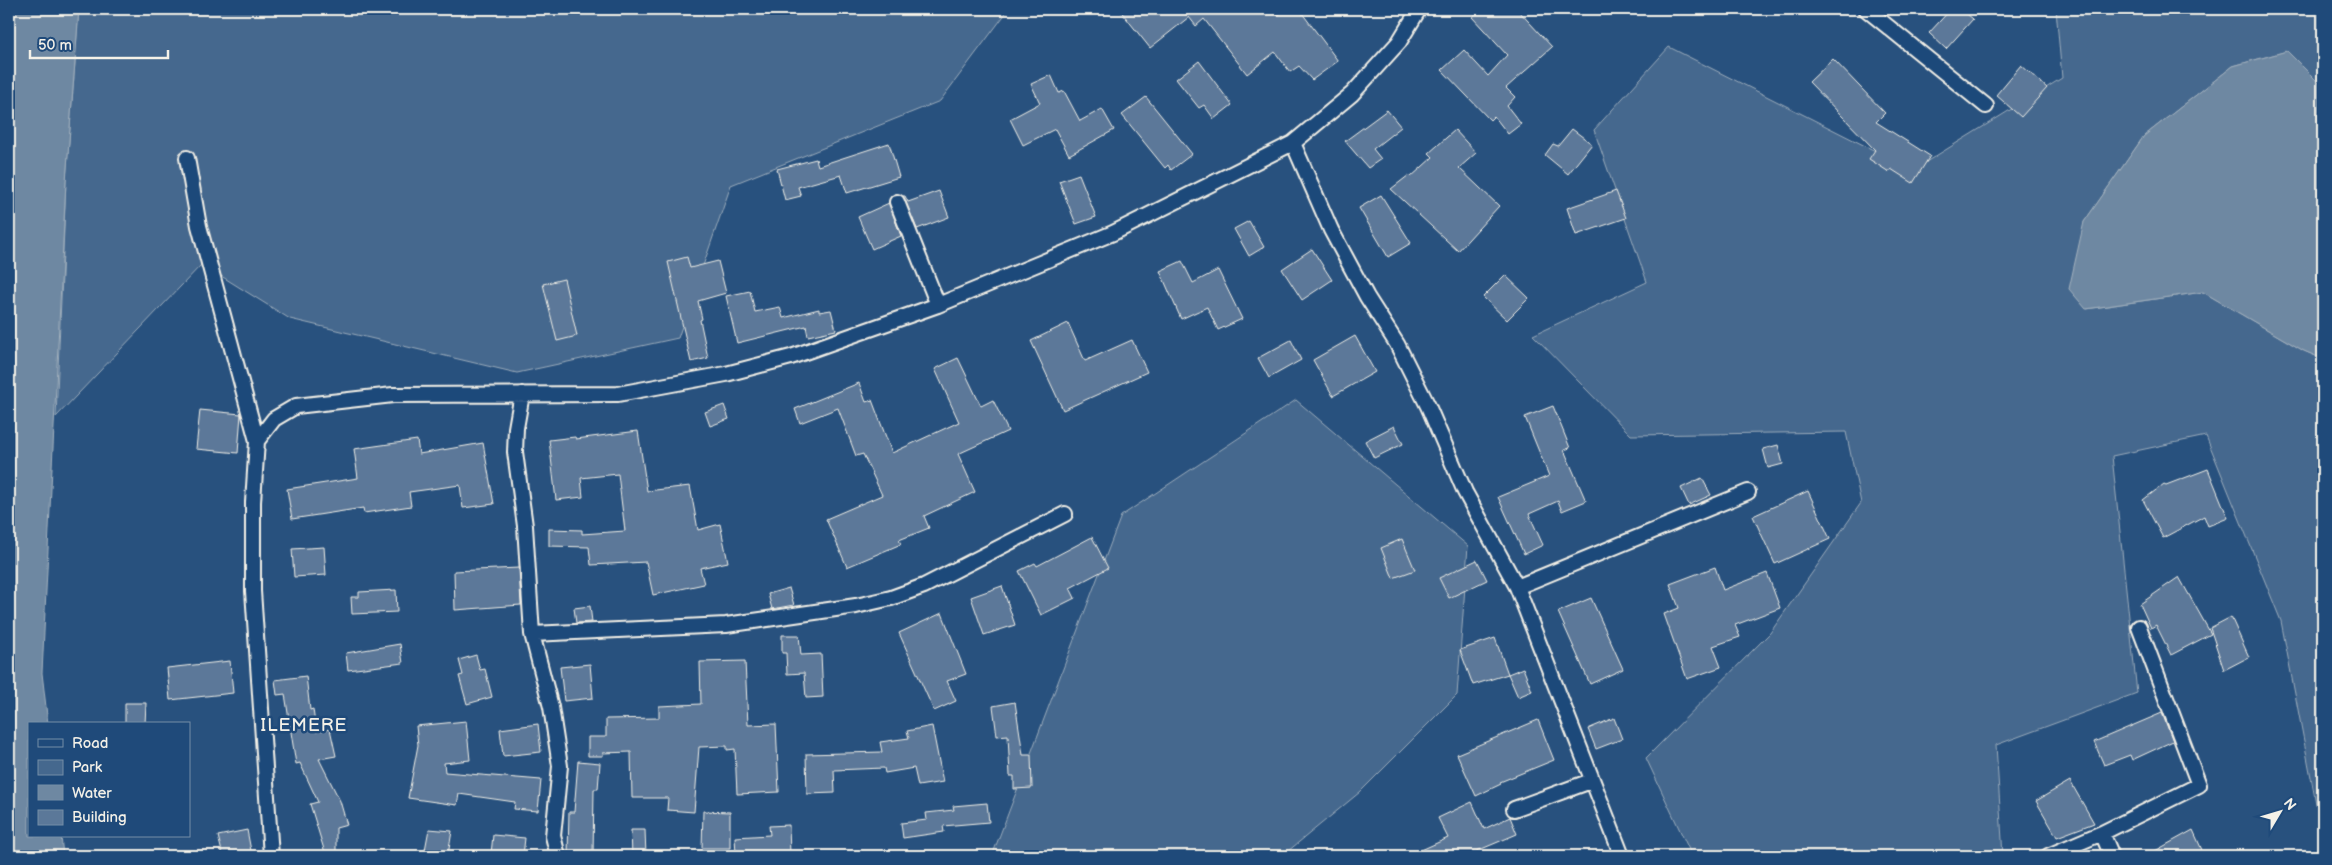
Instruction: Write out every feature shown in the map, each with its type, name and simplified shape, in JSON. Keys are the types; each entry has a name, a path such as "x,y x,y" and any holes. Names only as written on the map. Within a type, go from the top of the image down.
{"street":[{"path":"257,441 274,418 296,406 393,395 618,394 726,374 791,357 938,305 1113,233 1293,143 1352,94 1399,42 1419,9"},
{"path":"1866,9 1986,106"},
{"path":"1293,143 1331,230 1367,297 1397,344 1428,406 1465,492 1517,586 1622,856"},
{"path":"187,158 199,226 257,441 253,502 253,591 271,856"},
{"path":"897,202 938,305"},
{"path":"522,394 516,428 515,452 525,526 532,634 551,707 560,766 554,836 558,856"},
{"path":"1517,586 1748,492"},
{"path":"532,634 726,624 856,606 891,598 924,586 1065,514"},
{"path":"2048,856 2102,833 2199,785 2139,627"},
{"path":"1514,809 1591,780"},
{"path":"2102,833 2112,856"}],"green space":[{"path":"79,9 1009,9 940,101 731,185 678,338 517,373 290,319 202,264 56,417 66,181"},
{"path":"2056,9 2323,9 2323,87 2287,51 2233,66 2144,136 2084,222 2087,309 2203,292 2304,351 2323,359 2323,840 2281,621 2206,436 2112,456 2137,693 1996,745 2003,856 1692,856 1646,758 1770,633 1861,503 1846,432 1631,435 1533,335 1647,282 1594,130 1669,47 1913,170 2062,78"},
{"path":"1296,400 1468,546 1457,695 1360,792 1282,856 992,856 1121,516"}],"water":[{"path":"9,9 79,9 66,181 42,673 48,722 28,722 28,838 61,838 63,856 9,856"},
{"path":"2287,51 2323,87 2323,359 2304,351 2203,292 2086,309 2069,289 2084,222 2144,136 2233,66"}],"building":[{"path":"1119,9 1273,9 1278,15 1287,9 1299,9 1338,61 1312,80 1299,66 1290,72 1275,52 1247,74 1204,19 1196,26 1189,17 1150,48"},
{"path":"1482,9 1517,9 1552,47 1506,88 1515,97 1507,106 1521,124 1508,134 1494,116 1490,120 1442,70 1464,50 1488,76 1507,55 1472,17"},
{"path":"1951,9 1961,9 1973,19 1946,49 1929,33"},
{"path":"1833,59 1885,113 1876,122 1930,156 1913,183 1891,169 1889,172 1869,159 1875,150 1809,82"},
{"path":"1199,61 1232,105 1214,119 1204,105 1199,108 1176,79"},
{"path":"2021,65 2047,88 2021,117 1996,95"},
{"path":"1051,75 1059,93 1064,91 1080,121 1102,109 1114,130 1069,155 1055,129 1023,145 1010,119 1040,103 1031,84"},
{"path":"1146,97 1192,154 1171,170 1168,165 1165,168 1122,115"},
{"path":"1387,110 1401,127 1373,149 1381,159 1368,168 1345,141"},
{"path":"1572,129 1592,144 1568,174 1545,155 1553,144 1558,146"},
{"path":"1455,130 1476,153 1459,168 1499,206 1458,251 1391,189 1409,175 1411,177 1433,157 1429,153"},
{"path":"889,143 899,177 847,193 841,175 798,187 801,196 785,200 777,169 816,159 818,166"},
{"path":"1079,174 1096,217 1076,224 1059,181"},
{"path":"939,191 949,217 917,229 903,196 905,196 908,202"},
{"path":"1616,191 1626,218 1576,235 1567,208"},
{"path":"1381,195 1411,243 1388,257 1359,208"},
{"path":"889,203 901,236 872,249 858,217"},
{"path":"1249,221 1264,247 1249,256 1234,229"},
{"path":"1312,249 1332,280 1302,300 1282,269"},
{"path":"687,257 690,268 718,261 726,293 698,301 708,358 691,362 668,262"},
{"path":"1182,261 1193,283 1218,270 1242,319 1218,330 1207,307 1181,319 1160,271"},
{"path":"1505,275 1529,298 1507,320 1483,297"},
{"path":"564,279 577,336 557,341 543,284"},
{"path":"750,291 755,312 780,307 783,318 819,309 819,312 831,310 836,330 808,336 806,326 737,343 726,296"},
{"path":"1068,323 1085,361 1132,340 1147,372 1063,410 1031,341"},
{"path":"1355,336 1375,372 1333,396 1313,360"},
{"path":"1291,340 1301,360 1269,378 1258,358"},
{"path":"958,358 981,406 993,400 1008,431 958,454 975,492 924,516 929,528 899,540 901,544 847,567 826,519 882,495 863,454 856,456 838,408 800,423 795,409 859,383 866,402 872,400 892,453 959,422 935,369"},
{"path":"724,405 729,419 710,426 705,412"},
{"path":"1553,406 1570,448 1564,450 1586,501 1562,511 1558,501 1529,514 1543,545 1524,554 1498,497 1549,476 1525,417"},
{"path":"200,410 241,414 238,453 196,449"},
{"path":"1394,426 1403,444 1374,458 1365,441"},
{"path":"638,431 647,491 690,486 698,530 720,524 728,562 700,568 704,584 653,595 646,562 591,565 589,547 549,546 549,529 582,530 582,534 625,531 618,474 581,478 583,497 556,500 549,440 575,437 576,439"},
{"path":"417,440 419,454 483,443 494,504 463,508 460,485 409,492 411,506 364,513 363,508 292,519 287,489 358,478 354,449"},
{"path":"1778,445 1783,464 1768,468 1763,449"},
{"path":"2208,469 2228,518 2208,526 2204,516 2163,538 2143,500 2164,484 2166,485"},
{"path":"1702,478 1711,495 1689,505 1681,488"},
{"path":"1808,491 1830,539 1775,564 1753,516"},
{"path":"1092,537 1108,568 1070,588 1075,598 1041,615 1019,571 1035,563 1037,566"},
{"path":"1402,539 1415,570 1393,578 1381,548"},
{"path":"324,547 326,575 294,577 292,549"},
{"path":"1477,560 1487,580 1449,598 1439,578"},
{"path":"1715,567 1723,590 1767,573 1780,608 1735,625 1740,637 1713,646 1721,667 1687,679 1664,614 1679,608 1670,584"},
{"path":"519,568 521,605 455,610 454,571"},
{"path":"2179,577 2211,634 2171,655 2156,625 2151,628 2140,604"},
{"path":"1002,586 1015,625 984,635 971,597"},
{"path":"789,588 794,605 772,609 768,594"},
{"path":"396,590 397,612 352,614 351,597 359,597 359,592"},
{"path":"1591,598 1623,669 1590,684 1558,612"},
{"path":"590,606 592,622 576,623 574,608"},
{"path":"942,613 966,674 947,681 956,701 934,711 899,633"},
{"path":"2231,617 2249,657 2224,670 2210,628"},
{"path":"782,635 799,635 801,655 821,654 823,697 806,698 804,673 787,674 786,653 782,653"},
{"path":"1495,638 1508,674 1473,685 1460,650"},
{"path":"400,644 403,663 348,670 346,653"},
{"path":"476,655 480,670 485,669 492,697 467,704 459,676 463,675 459,660"},
{"path":"230,661 233,693 170,700 167,668"},
{"path":"745,661 748,725 776,724 779,792 737,794 735,749 727,750 727,746 699,747 694,812 667,810 668,798 632,798 631,752 603,753 603,756 588,756 588,737 606,737 606,719 659,718 659,706 701,704 700,662"},
{"path":"590,664 593,698 564,701 560,667"},
{"path":"1523,668 1532,691 1518,697 1508,674"},
{"path":"306,676 310,710 313,709 316,732 330,729 336,756 319,759 340,801 347,825 336,828 336,856 326,856 310,804 318,802 300,763 296,764 285,694 277,695 275,680"},
{"path":"1015,702 1023,755 1031,755 1032,788 1014,789 1014,776 1010,776 1008,735 997,736 993,706"},
{"path":"125,703 146,703 145,722 125,722"},
{"path":"2162,713 2173,741 2132,760 2130,755 2104,765 2094,742"},
{"path":"1614,718 1622,739 1596,749 1588,729"},
{"path":"1538,720 1554,760 1500,782 1501,784 1476,796 1457,754"},
{"path":"466,721 470,760 444,763 445,772 541,780 538,811 514,809 515,802 459,794 457,805 408,798 418,745 416,726"},
{"path":"538,724 541,752 503,756 500,729"},
{"path":"932,726 943,782 918,786 914,768 885,773 884,768 834,770 835,793 807,794 806,754 882,752 880,742 909,738 907,731"},
{"path":"578,761 600,763 598,789 594,789 593,855 568,855 569,812 574,812"},
{"path":"2070,781 2094,823 2057,837 2036,801"},
{"path":"1472,802 1484,829 1510,817 1517,834 1465,856 1408,856 1448,838 1438,818"},
{"path":"987,803 989,822 943,826 944,832 903,838 901,823 927,820 926,813 954,810 953,806"},
{"path":"703,811 730,812 730,848 702,848"},
{"path":"789,825 790,855 771,856 771,853 736,854 735,837 770,835 769,826"},
{"path":"429,829 452,831 448,855 425,850"},
{"path":"247,830 252,856 223,856 218,836"},
{"path":"631,830 645,830 646,856 632,856"},
{"path":"2193,830 2202,850 2191,856 2146,856"},
{"path":"493,835 525,838 523,856 491,854"}],"district":[{"name":"ILEMERE","path":"304,725"}]}
